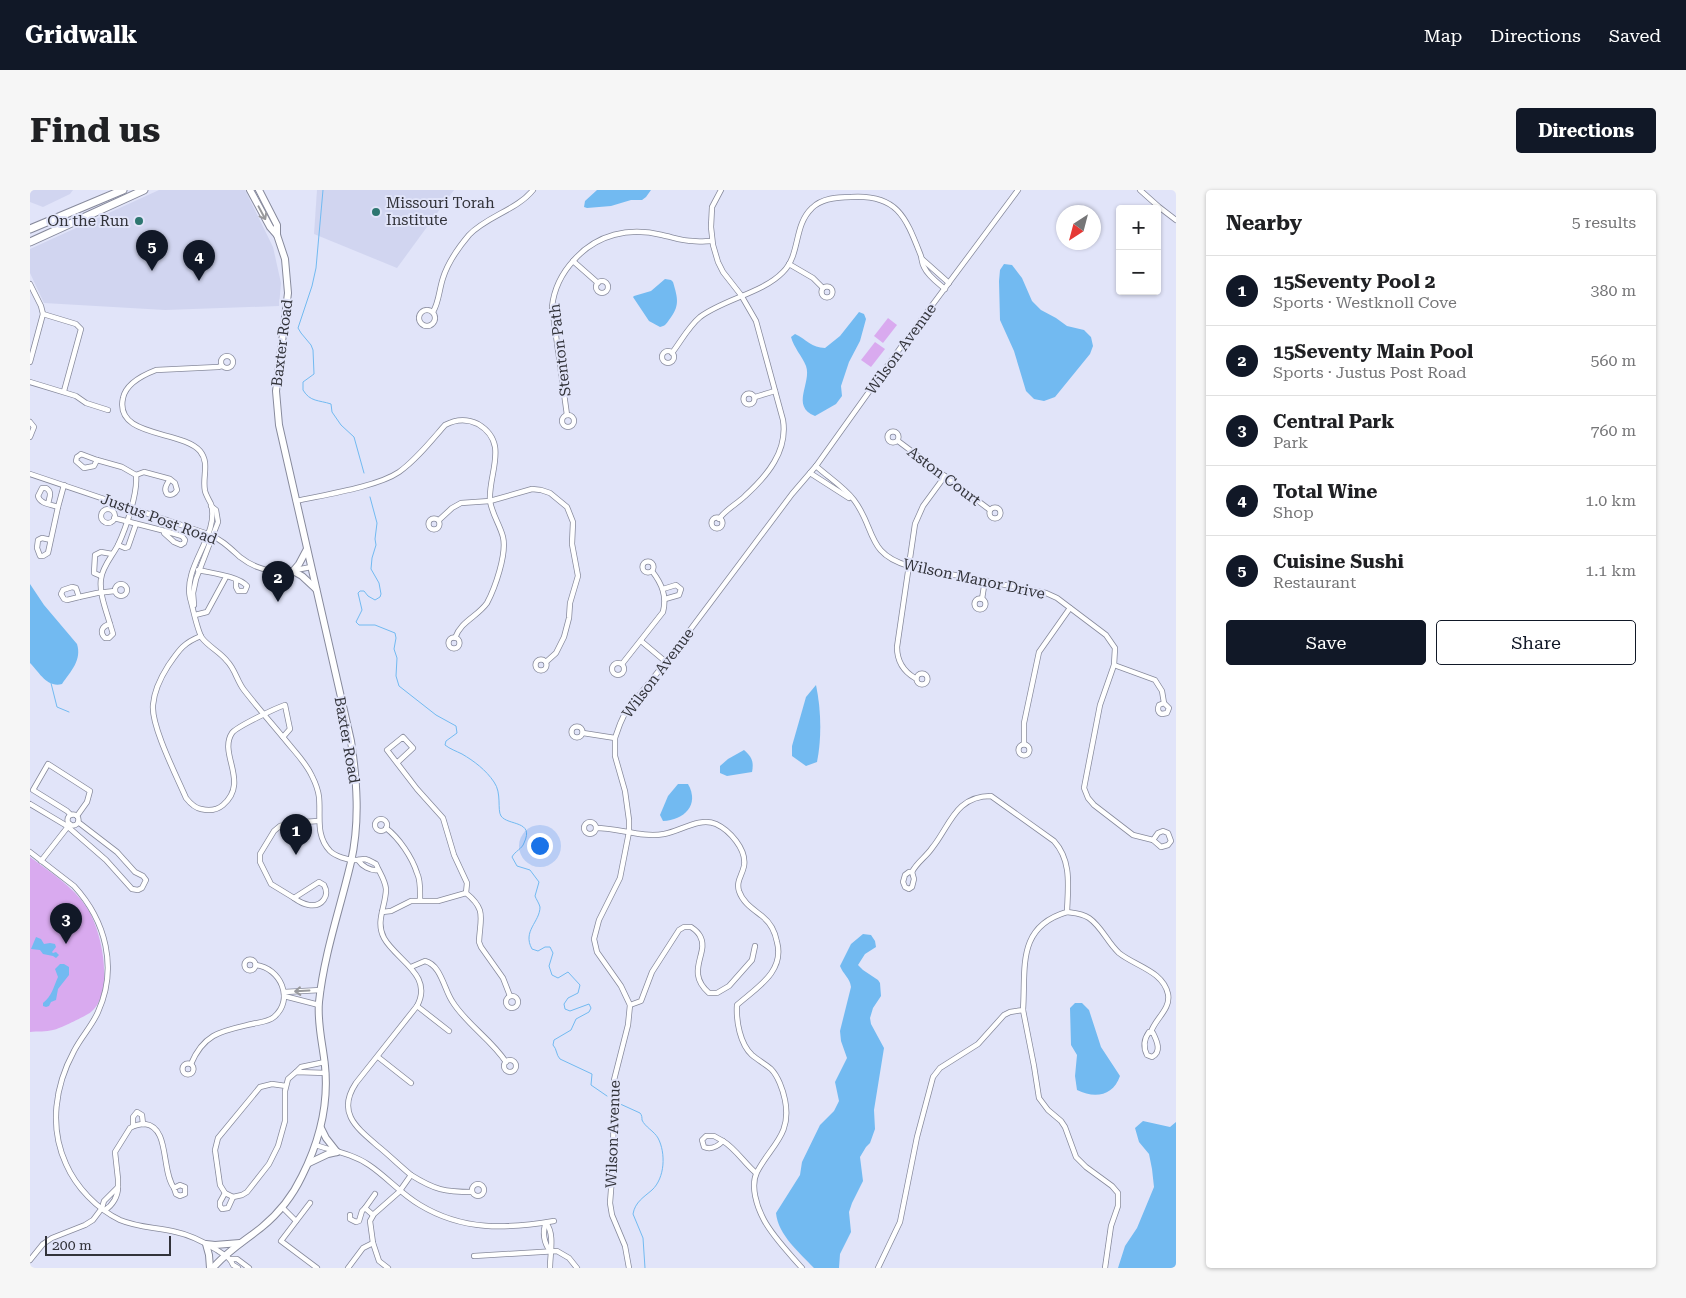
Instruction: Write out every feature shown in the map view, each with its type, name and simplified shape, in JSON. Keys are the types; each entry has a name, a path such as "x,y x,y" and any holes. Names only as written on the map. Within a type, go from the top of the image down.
{"main road":[{"path":"30,229 123,190"},
{"path":"30,242 144,190"},
{"name":"Baxter Road","path":"250,190 270,227 277,235"},
{"name":"Baxter Road","path":"212,1268 228,1257 240,1243 264,1225 282,1207 295,1189 309,1163 321,1128 325,1098 326,1073 320,1037 319,1004 321,990 335,918 355,860 356,770 351,741 279,425 276,390 288,293 285,259 277,235 277,225 259,190"},
{"path":"307,549 302,560 292,571 304,577 316,589"},
{"path":"309,1163 337,1152 321,1128"},
{"path":"212,1268 206,1244 240,1243"}],"street":[{"path":"433,312 437,305 446,269 461,246 480,226 522,201 533,190"},
{"path":"720,519 723,514 745,496 776,460 782,444 784,428 756,321 718,262 712,241 712,207 721,190"},
{"path":"839,190 840,197"},
{"name":"Wilson Avenue","path":"629,1268 625,1246 612,1215 610,1203 613,1164 614,1080 628,1025 630,1005 621,986 597,952 594,939 599,920 620,878 629,832 630,820 625,791 615,756 615,738 626,713 792,494 816,466 1018,190"},
{"path":"1140,190 1158,207 1176,220"},
{"path":"672,353 700,317 776,278 790,264 800,224 808,213 819,202 840,197 872,197 885,201 896,208 905,220 925,270 945,289"},
{"name":"Stenton Path","path":"567,414 552,308 553,294 562,274 588,246 612,234 645,232 692,241 712,241"},
{"path":"922,259 949,283"},
{"path":"573,261 598,283"},
{"path":"790,264 813,278 823,288"},
{"path":"30,284 43,314 30,362"},
{"path":"43,314 76,324 81,329 64,391"},
{"path":"222,366 218,368 156,370 144,375 132,383 124,394 122,403 125,415 134,425 190,444 200,451 206,465 205,490 211,506 211,535 196,570 194,587 195,614 201,636 227,660 242,689 305,764 319,798 318,821 323,840 331,852 355,860 373,870 378,870 386,886 381,928 384,938 412,967 421,987 421,1000 417,1006 351,1090 348,1096 349,1115 356,1127 411,1175 435,1189 472,1192"},
{"path":"30,382 64,391 86,403 108,410"},
{"path":"755,397 775,391"},
{"path":"295,501 384,480 404,468 445,425 463,419 476,423 486,430 490,434 495,446 496,458 490,490 490,501 493,514 503,536 503,556 487,603 463,624 455,638"},
{"path":"30,422 34,427 30,437"},
{"name":"Aston Court","path":"898,441 990,510"},
{"path":"97,460 122,467 136,475"},
{"name":"Wilson Manor Drive","path":"816,466 854,500 878,548 889,558 909,566 1046,593 1057,598 1109,638 1115,648 1114,666 1100,705 1084,788 1088,798 1094,805 1133,835 1153,840"},
{"path":"136,475 144,472 170,479"},
{"path":"810,473 854,500"},
{"name":"Justus Post Road","path":"30,474 211,535 254,566 276,572 311,567"},
{"path":"110,624 102,592 101,576 118,545 132,508 137,486 136,475"},
{"path":"915,678 905,671 898,660 897,653 909,566 917,517 945,476"},
{"path":"51,540 64,485"},
{"path":"439,520 452,508 461,503 490,501 528,490 541,490 550,493 566,507 572,516 574,527 572,544 578,576 570,603 569,618 564,638 556,654 546,662"},
{"path":"48,504 58,507"},
{"path":"114,518 164,531"},
{"path":"118,545 125,548 128,547 136,524"},
{"path":"101,576 94,573 95,555 101,552 112,554"},
{"path":"196,570 236,580"},
{"path":"622,664 662,615 665,599 663,589 652,572"},
{"path":"195,614 207,612 226,577"},
{"path":"982,599 985,580"},
{"path":"663,589 676,585 681,588 679,595 665,599"},
{"path":"79,598 115,591"},
{"path":"1024,744 1024,722 1039,652 1070,608"},
{"path":"201,636 187,642 178,651 161,679 153,705 154,720 186,798 196,808 208,810 220,807 226,802 232,792 234,782 228,745 230,736 240,726 264,715 274,708 285,705 290,730 283,737"},
{"path":"641,641 666,662"},
{"path":"1114,666 1155,680 1162,691 1164,703"},
{"path":"582,733 615,738"},
{"path":"396,763 412,748 404,737 387,750 396,763 443,818 454,855 467,883 466,893"},
{"path":"30,796 48,764 90,791 87,802 77,816 78,822 117,852 135,872 143,876 146,880 142,888 138,890 132,889 106,860 68,825 30,804"},
{"path":"33,790 71,815 77,816"},
{"path":"912,872 916,864 932,849 954,813 974,799 991,796 1054,841 1061,850 1068,867 1067,912"},
{"path":"41,861 68,825 68,819 71,815"},
{"path":"294,898 319,882 324,884 326,888 326,897 320,904 304,904 294,898 271,884 259,857 274,831 280,826 290,823 318,821"},
{"path":"68,825 75,825 78,822"},
{"path":"596,828 653,835 692,824 707,822 718,825 726,830 740,849 744,866 738,880 740,894 745,902 771,925 779,951 774,967 762,984 737,1005 736,1016 746,1048 751,1055 771,1069 781,1087 785,1100 786,1125 782,1136 756,1173 755,1190 757,1204 764,1222 802,1268"},
{"path":"386,828 394,834 414,865 420,884 420,900"},
{"path":"30,852 74,886 93,910 106,944 108,974 105,990 97,1014 74,1049 60,1083 56,1114 58,1142 66,1165 81,1188 104,1209 120,1220 142,1227 176,1232 206,1244 228,1257 237,1259 249,1268"},
{"path":"382,912 392,912 411,901 438,901 466,893"},
{"path":"466,893 478,904 480,910 479,942 503,978 510,996"},
{"path":"1105,1268 1111,1226 1118,1206 1118,1193 1076,1157 1065,1127 1038,1098 1023,1010 1024,966 1028,945 1033,935 1048,920 1067,912 1076,913 1088,918 1100,928 1118,952 1151,972 1160,981 1168,994 1168,1002 1148,1034 1144,1046 1147,1055 1152,1057 1157,1055 1158,1050 1155,1035 1151,1032"},
{"path":"630,1005 641,1001 652,972 679,930 684,927 691,927 700,936 702,944 698,963 698,975 700,982 709,993 717,993 729,986 752,960 755,946"},
{"path":"412,967 425,961 433,964 453,1003 499,1050 506,1062"},
{"path":"190,1064 196,1051 214,1035 222,1031 272,1018 281,1008 284,994 283,985 275,974 262,966 256,965"},
{"path":"284,994 321,990"},
{"path":"284,994 319,1004"},
{"path":"417,1006 449,1031"},
{"path":"878,1268 900,1222 917,1137 933,1078 940,1068 978,1044 1004,1016 1010,1012 1023,1010"},
{"path":"378,1056 411,1083"},
{"path":"286,1086 272,1084 260,1087 218,1138 215,1150 220,1185 225,1193 233,1197 247,1192 263,1173 274,1155 285,1121 288,1079 300,1067 325,1062"},
{"path":"296,1072 326,1073"},
{"path":"133,1126 132,1117 137,1112 142,1115 142,1124"},
{"path":"30,1260 43,1244 52,1238 85,1225 113,1203 118,1193 115,1152 133,1126 142,1124 152,1125 159,1133 164,1147 168,1178 174,1188"},
{"path":"722,1142 728,1145 756,1173"},
{"path":"315,1145 353,1156 368,1164 381,1173 400,1192 420,1206 438,1214 478,1226 501,1227 554,1221"},
{"path":"388,1268 379,1261 373,1244 370,1221 373,1215 400,1192 411,1175"},
{"path":"104,1209 104,1201 118,1187"},
{"path":"225,1193 220,1202 222,1209 230,1206 233,1197"},
{"path":"350,1215 350,1219 356,1222 359,1221 362,1211 375,1194"},
{"path":"310,1203 281,1241 317,1268"},
{"path":"282,1207 296,1221"},
{"path":"365,1208 373,1215"},
{"path":"546,1223 543,1228 545,1246 550,1251 550,1268"},
{"path":"348,1268 363,1248 373,1244"},
{"path":"474,1256 550,1251 564,1255 577,1268"},
{"path":"228,1257 233,1265 238,1268"}],"shaded area":[{"path":"30,190 73,190 70,194 43,207 30,202"},
{"path":"159,190 245,190 273,247 281,283 279,306 165,310 44,303 30,273 30,249"},
{"name":"Missouri Torah Institute","path":"317,190 454,190 397,268 314,234"},
{"path":"888,318 897,325 883,343 874,336"},
{"path":"875,342 885,349 871,367 861,360"},
{"path":"30,857 68,886 87,908 101,946 104,961 104,977 103,991 98,1003 91,1012 56,1029 30,1032"}],"water":[{"path":"597,190 651,190 642,200 631,200 611,206 584,207 585,201"},
{"path":"1004,264 1012,265 1022,278 1032,301 1041,310 1067,326 1084,330 1091,337 1093,346 1090,354 1055,397 1044,401 1034,399 1026,391 1014,351 1000,320 999,281 1000,270"},
{"path":"665,279 673,282 677,302 673,315 665,325 660,327 649,321 633,297 651,291"},
{"path":"859,312 864,314 866,319 860,341 849,362 841,386 842,396 836,404 815,416 808,412 804,406 803,394 807,373 806,366 791,337 795,334 813,345 825,348 840,336"},
{"path":"30,584 44,605 77,644 77,660 62,684 52,684 40,675 30,663"},
{"path":"816,685 820,723 819,752 817,762 806,766 792,756 792,746 806,697"},
{"path":"744,750 752,760 752,772 727,776 720,773 720,766"},
{"path":"678,784 688,784 692,798 691,805 688,810 677,818 663,821 660,815 668,796"},
{"path":"863,934 871,935 876,947 865,954 858,965 878,980 881,996 873,1008 870,1018 871,1024 884,1048 874,1110 875,1129 870,1143 860,1157 863,1181 849,1212 851,1232 840,1254 839,1268 814,1268 785,1236 776,1213 800,1175 802,1162 820,1125 834,1111 839,1101 835,1082 847,1058 841,1041 840,1031 851,987 840,966 851,944"},
{"path":"36,937 41,939 44,944 55,944 56,947 52,952 56,952 59,955 56,958 43,954 40,950 31,949"},
{"path":"60,964 69,967 69,975 58,989 56,1000 51,1002 49,1006 43,1006 58,977 55,969"},
{"path":"1075,1003 1082,1003 1089,1010 1101,1047 1120,1076 1113,1088 1103,1094 1090,1094 1077,1090 1075,1076 1077,1055 1071,1045 1070,1008"},
{"path":"1143,1121 1170,1127 1176,1122 1176,1268 1118,1268 1125,1246 1137,1228 1154,1187 1149,1154 1139,1142 1135,1128"}],"waterway":[{"path":"323,190 316,268 298,328 313,350 314,374 303,382 303,390 312,399 331,404 332,412 341,425 354,437 364,473"},
{"path":"370,497 377,523 376,545 371,569 379,583 381,594 375,600 364,591 358,593 362,610 356,622 359,625 375,625 395,633 396,676 399,686 436,715 456,726 457,733 446,741 445,745 471,760 487,774 496,786 501,816 526,830 523,845 512,857 517,866 530,870 539,882 535,896 540,907 530,932 529,943 532,949 538,951 545,947 550,947 553,953 549,966 552,975 558,978 568,972 580,985 578,993 568,998 564,1004 565,1009 570,1011 589,1004 591,1008 589,1012 576,1019 571,1030 554,1040 553,1045 560,1059 592,1074 591,1085 607,1096"},
{"path":"51,683 57,707 69,712"},
{"path":"618,1103 640,1113 643,1122 654,1133 661,1144 663,1165 660,1179 652,1190 638,1203 633,1214 643,1238 645,1268"}],"place":[{"name":"Missouri Torah Institute","path":"376,212"},
{"name":"On the Run","path":"139,221"},
{"name":"Cuisine Sushi","path":"152,271"},
{"name":"Total Wine","path":"199,281"},
{"name":"15Seventy Main Pool","path":"278,602"},
{"name":"15Seventy Pool 2","path":"296,855"},
{"name":"Central Park","path":"66,944"}]}
